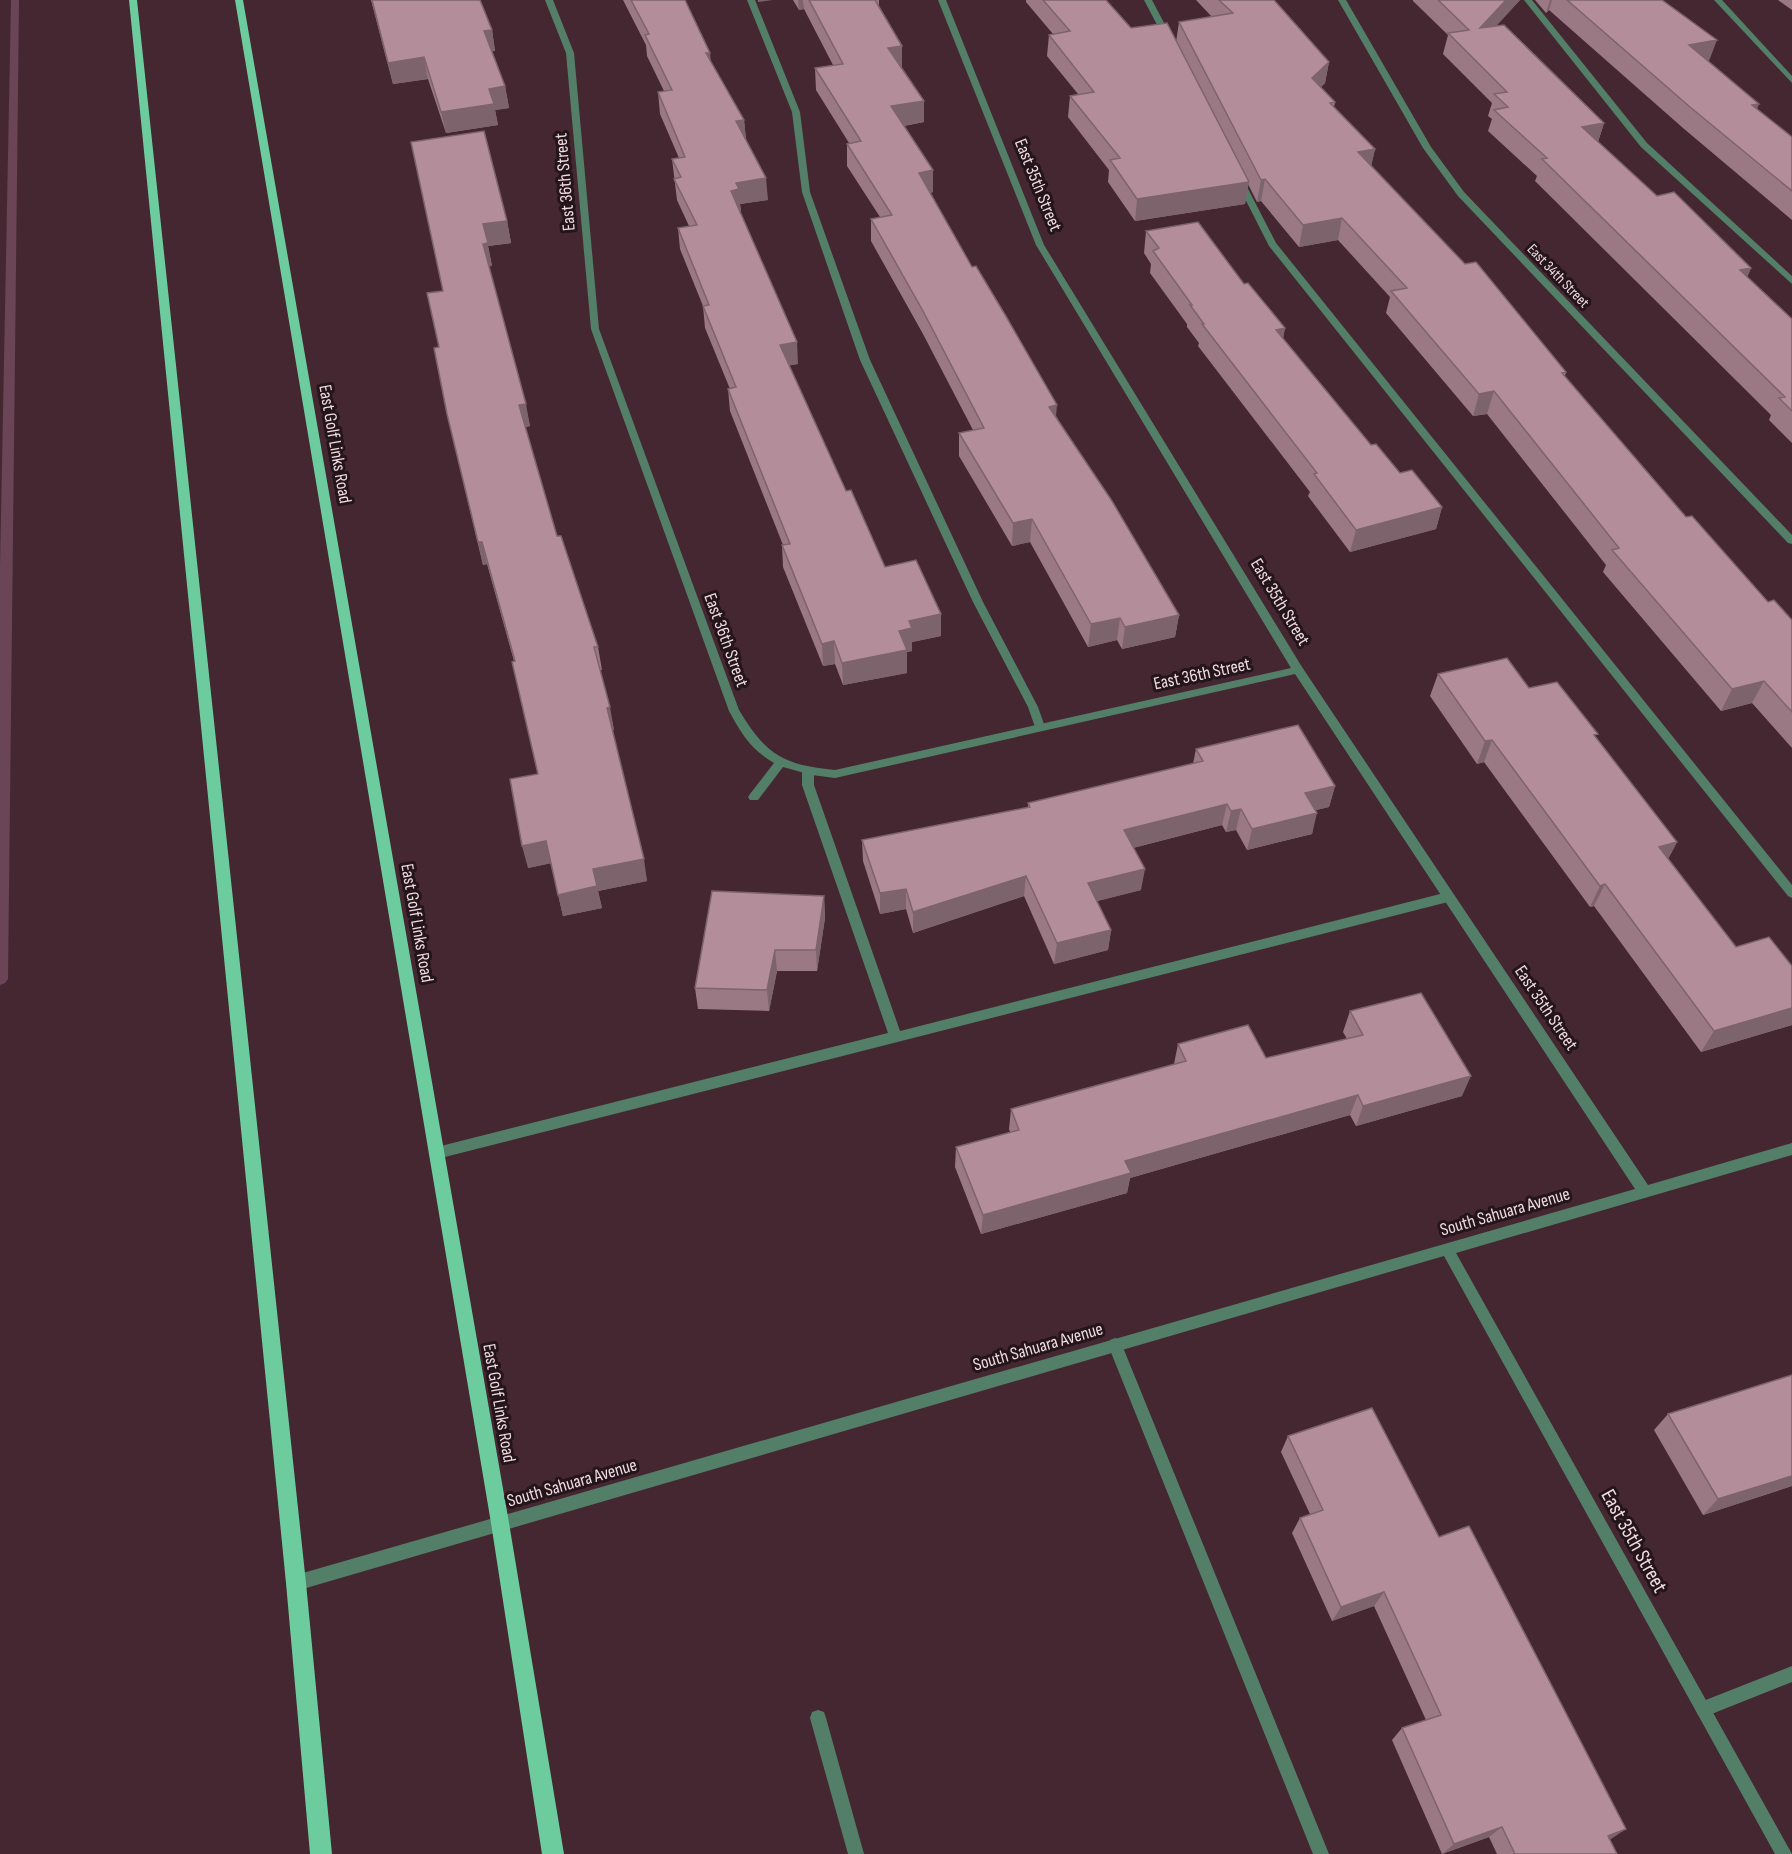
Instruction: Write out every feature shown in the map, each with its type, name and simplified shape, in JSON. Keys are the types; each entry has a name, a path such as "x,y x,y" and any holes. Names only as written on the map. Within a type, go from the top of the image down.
{"main road":[{"path":"133,0 296,1583 321,1854"},
{"name":"East Golf Links Road","path":"239,0 500,1523 553,1854"}],"street":[{"name":"East 36th Street","path":"549,0 570,53 595,329 734,711 752,741 780,763 808,772 835,774 1298,670"},
{"path":"751,0 796,112 806,192 866,360 978,602 1033,707 1040,727"},
{"name":"East 35th Street","path":"942,0 1040,245 1298,670 1645,1192"},
{"path":"1149,0 1172,46"},
{"name":"East 34th Street","path":"1342,0 1427,148 1461,194 1792,541"},
{"path":"1528,0 1644,145 1792,281"},
{"path":"1718,0 1792,81"},
{"path":"1235,170 1272,244 1792,893"},
{"path":"754,797 780,763"},
{"path":"808,772 808,785 896,1037"},
{"path":"437,1153 1448,897"},
{"name":"South Sahuara Avenue","path":"296,1583 1792,1149"},
{"name":"East 35th Street","path":"1447,1249 1784,1854"},
{"path":"1115,1345 1321,1854"},
{"path":"1704,1709 1792,1674"},
{"path":"818,1718 856,1854"}],"building":[{"path":"372,0 480,0 492,30 484,31 505,86 489,89 494,104 441,112 424,57 388,63"},
{"path":"631,0 685,0 710,53 706,53 744,120 736,121 766,178 736,183 739,189 731,191 797,342 780,345 846,491 851,490 885,567 916,560 941,614 909,621 912,628 899,631 907,650 842,663 834,641 822,644 782,545 790,544 728,389 736,387 703,306 709,305 678,228 697,225 674,179 681,177 672,159 685,157 658,92 672,90 645,35 649,34"},
{"path":"809,0 875,0 902,46 888,48 924,101 891,106 933,170 919,173 972,267 976,266 1057,405 1049,407 1112,501 1179,615 1125,627 1120,618 1091,624 1032,519 1013,523 959,433 984,428 923,311 871,219 892,215 847,144 861,141 815,68 843,64"},
{"path":"1043,0 1106,0 1131,28 1167,23 1249,182 1137,199 1110,160 1120,158 1070,96 1094,92 1049,35 1070,31"},
{"path":"1219,0 1274,0 1329,62 1312,78 1335,102 1330,103 1375,149 1358,152 1465,264 1476,262 1566,372 1562,373 1686,517 1692,516 1768,602 1774,600 1792,620 1792,712 1764,681 1732,689 1612,550 1619,548 1494,391 1479,394 1391,291 1407,288 1342,218 1303,225 1265,179 1261,180 1179,22 1233,13"},
{"path":"1438,0 1506,0 1480,28 1504,25 1604,123 1582,127 1657,196 1674,192 1751,268 1740,270 1792,319 1792,411 1779,398 1785,397 1542,159 1547,158 1494,110 1508,107 1494,94 1507,92 1448,33 1469,30"},
{"path":"1567,0 1662,0 1717,40 1689,45 1759,104 1752,105 1792,137 1792,191 1690,107"},
{"path":"484,131 507,221 483,224 488,243 483,244 526,404 519,405 557,536 561,536 598,647 594,647 610,707 607,708 644,859 593,869 597,886 558,895 546,841 522,846 510,779 538,774 512,662 515,661 482,542 478,542 447,414 434,348 439,347 427,293 443,291 411,142"},
{"path":"1198,222 1244,284 1248,283 1285,328 1276,330 1371,445 1376,444 1400,473 1412,470 1442,507 1356,530 1314,474 1317,473 1202,324 1204,324 1190,305 1192,305 1153,251 1159,248 1146,231"},
{"path":"1507,658 1529,688 1557,682 1598,734 1594,735 1677,842 1659,847 1736,947 1769,937 1792,966 1792,1008 1714,1031 1605,884 1600,886 1492,740 1485,741 1438,674"},
{"path":"1298,725 1335,786 1305,793 1317,813 1252,829 1241,809 1231,811 1227,804 1124,830 1145,869 1088,883 1111,930 1057,943 1026,876 913,912 906,889 880,893 862,840 1030,807 1028,803 1203,761 1196,749"},
{"path":"712,891 824,896 816,950 775,950 767,990 695,988"},
{"path":"1421,993 1471,1076 1363,1106 1358,1095 1125,1161 1131,1173 983,1215 956,1147 1019,1130 1011,1109 1186,1061 1178,1044 1248,1025 1266,1058 1363,1035 1350,1011"},
{"path":"1792,1375 1792,1476 1718,1499 1668,1414"},
{"path":"1372,1408 1439,1537 1469,1526 1626,1829 1608,1836 1617,1854 1515,1854 1502,1827 1454,1844 1402,1728 1441,1715 1384,1592 1341,1607 1300,1518 1323,1510 1288,1436"}],"waterway":[{"path":"0,979 15,0"}]}
